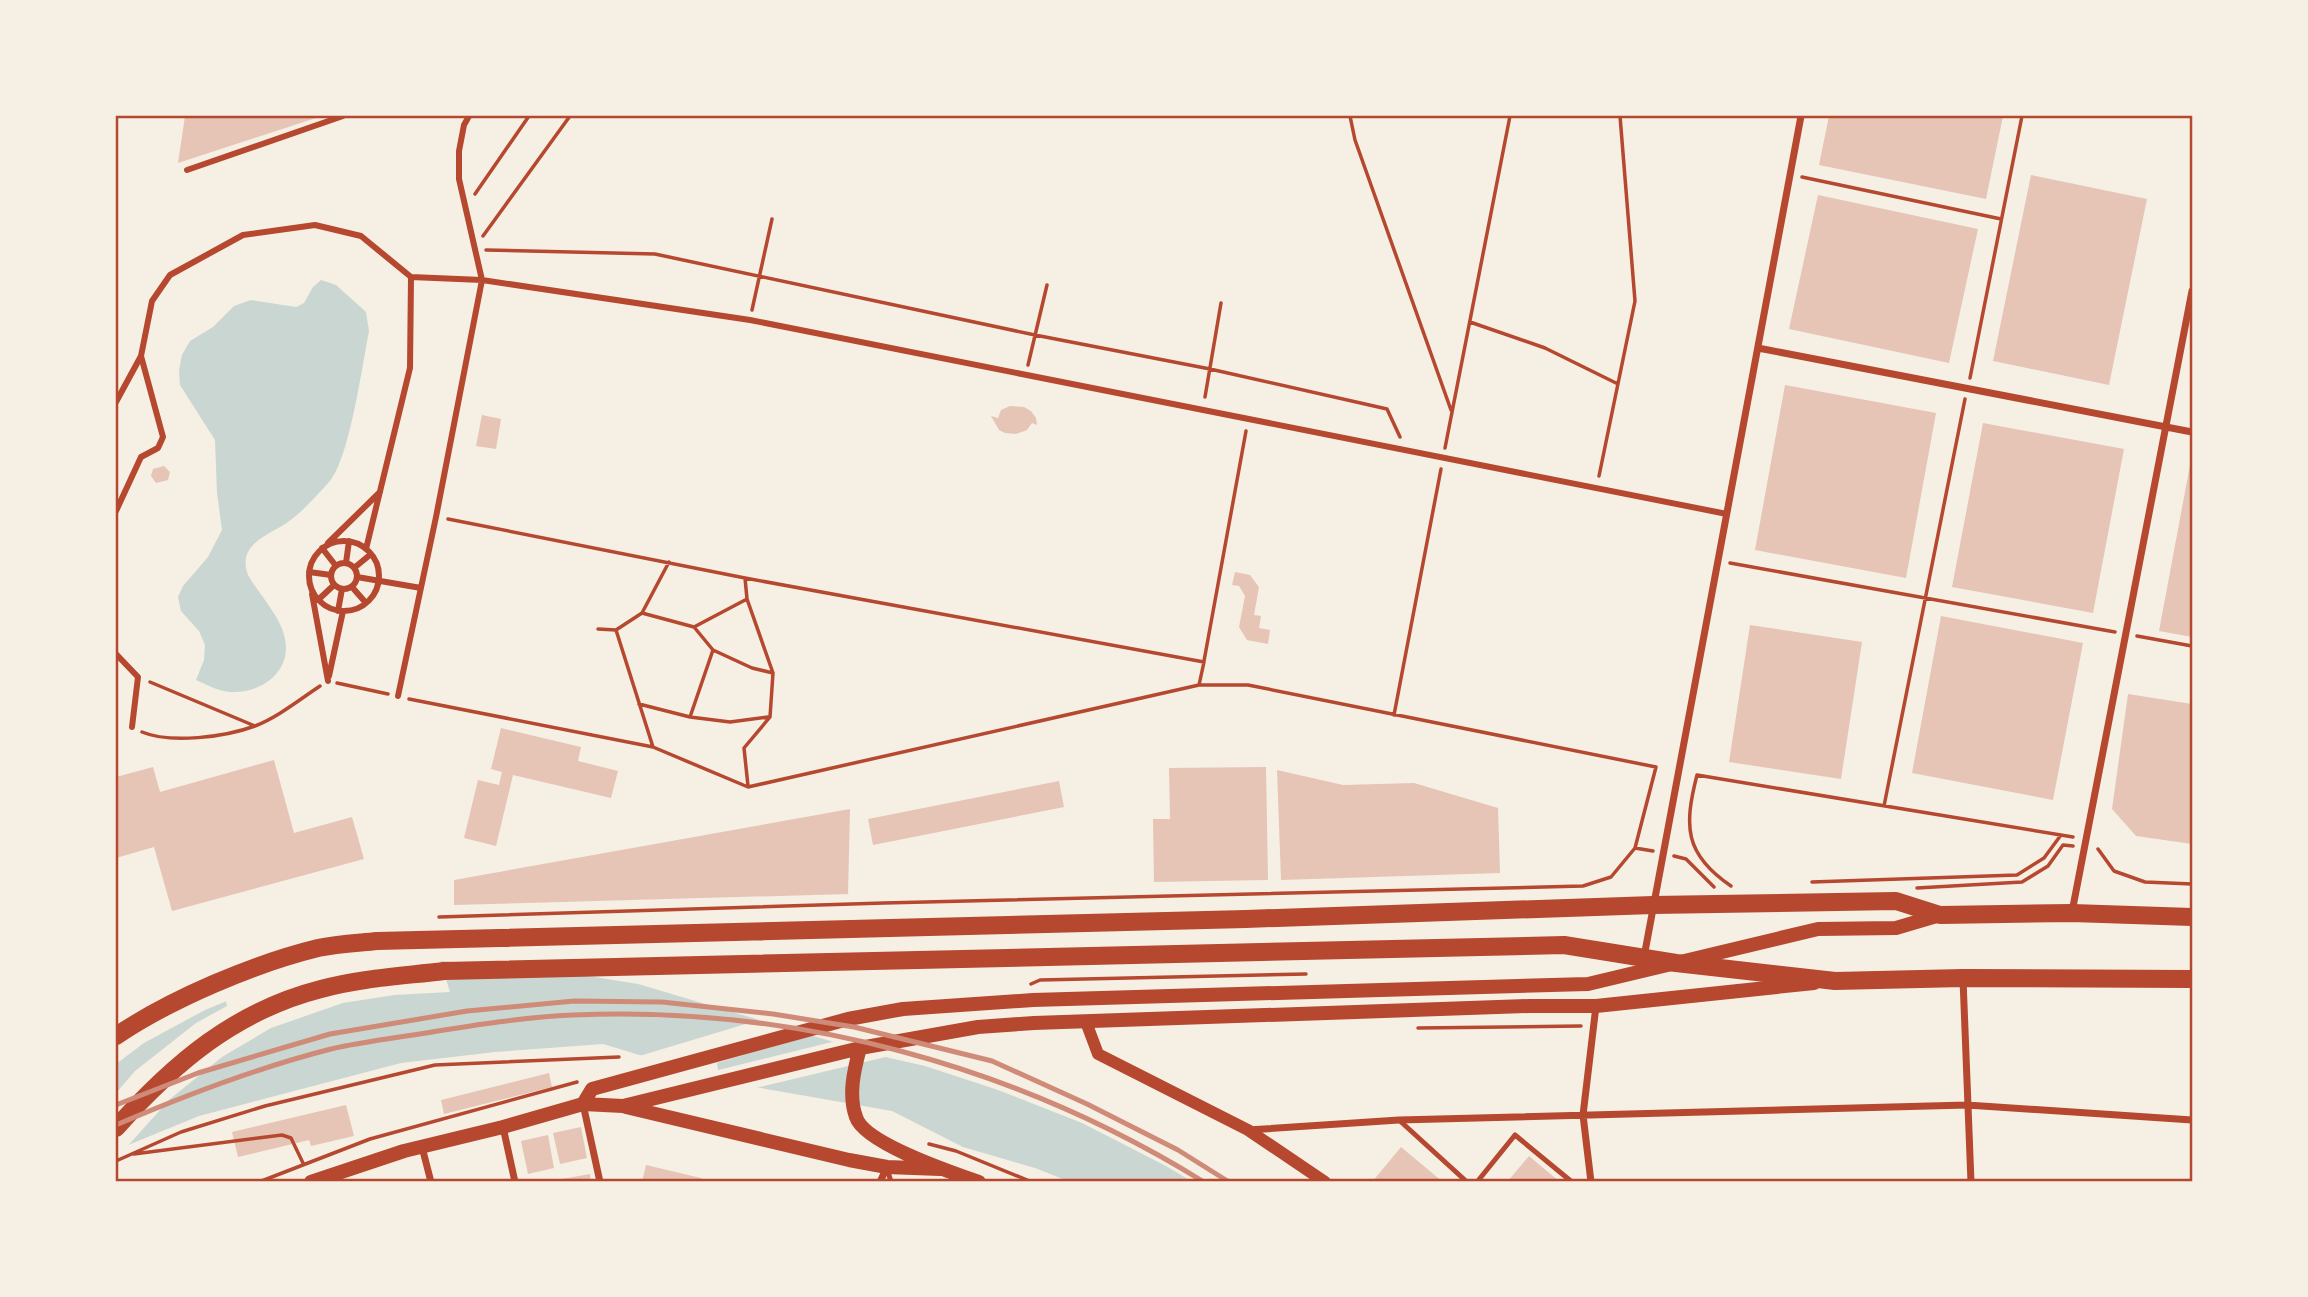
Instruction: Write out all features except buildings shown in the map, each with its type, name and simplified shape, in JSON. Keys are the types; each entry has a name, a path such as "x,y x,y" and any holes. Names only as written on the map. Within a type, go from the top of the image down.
{"main road":[{"path":"116,1036 195,993 319,948 433,937 1259,919 1653,905 1896,901 1940,915"},
{"path":"1676,963 1818,929 1896,928 1940,915 2072,913 2193,917"},
{"path":"116,1128 153,1087 193,1052 236,1022 320,989 360,981 444,971 1564,945 1643,964 1676,963 1835,981"},
{"path":"583,1104 589,1084 848,1019 903,1009 1033,1000 1588,984 1643,964"},
{"path":"623,1107 860,1048 978,1027 1529,1006 1596,1006 1835,981 1963,978 2193,979"},
{"path":"860,1048 853,1073 855,1116 869,1134 940,1169 978,1181"},
{"path":"311,1181 422,1147 583,1104 623,1107 887,1167 940,1169"}],"street":[{"path":"187,170 343,116"},
{"path":"398,696 482,280 458,179 459,151 464,125 469,116"},
{"path":"1643,964 1801,116"},
{"path":"116,402 141,356 152,301 170,275 243,235 315,225 361,236 411,277 482,280 750,320 1727,514"},
{"path":"354,568 368,551 410,368 411,277"},
{"path":"2072,913 2193,290"},
{"path":"1758,348 2166,429 2193,432"},
{"path":"116,510 141,457 158,448 163,437 141,356"},
{"path":"328,681 310,589 311,561 382,491"},
{"path":"310,589 323,606 351,611 373,597 379,580 379,571 368,551 349,541 337,541 324,547"},
{"path":"346,563 349,541"},
{"path":"324,547 335,566"},
{"path":"335,566 346,563 354,568 357,577 352,587"},
{"path":"335,566 331,575 334,585 342,589 352,587"},
{"path":"309,572 331,575"},
{"path":"357,577 421,587"},
{"path":"318,600 334,585"},
{"path":"352,587 366,603"},
{"path":"328,681 342,589"},
{"path":"116,654 138,677 132,727"},
{"path":"1963,978 1971,1181"},
{"path":"1591,1181 1584,1115 1596,1006"},
{"path":"1086,1023 1098,1054 1248,1130 1325,1181"},
{"path":"583,1104 600,1181"},
{"path":"1248,1130 1399,1120 1968,1105 2193,1120"},
{"path":"503,1127 515,1181"},
{"path":"422,1147 431,1181"},
{"path":"880,1181 887,1167"}],"lane":[{"path":"1399,1120 1467,1181"},
{"path":"1476,1181 1515,1135 1572,1181"},
{"path":"887,1167 891,1181"}],"path":[{"path":"464,209 529,116"},
{"path":"474,249 570,116"},
{"path":"1350,116 1355,140 1452,412"},
{"path":"1394,715 1510,116"},
{"path":"1597,488 1634,301 1620,116"},
{"path":"1884,806 2022,116"},
{"path":"1790,175 2001,219"},
{"path":"750,320 772,219"},
{"path":"474,249 655,254 1035,335 1210,369 1387,409 1405,450"},
{"path":"1026,375 1047,285"},
{"path":"1203,410 1221,303"},
{"path":"1470,322 1545,348 1618,384"},
{"path":"1199,685 1248,419"},
{"path":"436,517 745,578 1204,662"},
{"path":"598,629 616,629 642,613 669,561"},
{"path":"1718,561 2193,646"},
{"path":"745,578 747,599 773,673 770,717 744,748 748,787"},
{"path":"694,627 747,599"},
{"path":"642,613 694,627 713,650 752,668 773,673"},
{"path":"616,629 653,747"},
{"path":"690,717 713,650"},
{"path":"138,677 255,726"},
{"path":"132,727 145,734 200,737 230,733 255,726 328,681 653,747 748,787 1199,685 1248,685 1656,767 1634,848 1611,877 1583,886 439,917"},
{"path":"639,704 690,717 730,722 770,717"},
{"path":"1731,886 1710,870 1692,845 1689,807 1696,775 2062,835 2099,849 2115,871 2145,881 2193,884"},
{"path":"1812,883 2017,875 2044,858 2062,835"},
{"path":"1907,888 2022,882 2048,866 2063,845 2085,843"},
{"path":"1634,848 1686,859 1714,887"},
{"path":"116,1161 181,1132 265,1106 435,1065 619,1057"},
{"path":"259,1181 370,1139 589,1084"},
{"path":"128,1155 282,1135 291,1138 303,1163"},
{"path":"956,1151 1032,1181"}],"shaded area":[{"path":"321,280 336,285 366,312 369,331 349,432 344,452 330,481 297,515 258,541 247,555 248,575 273,612 284,635 285,658 274,677 265,683 244,691 223,691 196,680 204,660 205,645 199,631 181,611 178,597 183,586 208,557 222,530 217,493 215,440 180,385 182,355 190,341 213,327 234,306 251,300 296,307 304,303 313,287"},
{"path":"441,961 557,971 638,984 881,1056 925,1066 998,1090 1082,1123 1191,1181 1068,1181 1035,1168 963,1147 892,1111 732,1083 603,1044 495,1052 401,1063 199,1116 116,1150 116,1064 144,1043 205,1010 261,987 379,963"}],"pier":[{"path":"439,957 450,992 394,995 343,1003 271,1028 222,1057 170,1099 124,1150 116,1153 116,1093 135,1071 196,1023 227,1006 225,998 260,984 320,968 379,959"},
{"path":"766,1018 817,1033 717,1063 718,1070 840,1040 894,1055 751,1089 731,1086 636,1057"}],"railway":[{"path":"116,1105 198,1073 330,1034 467,1011 574,1001 662,1002 773,1014 854,1027 992,1061 1087,1104 1178,1150 1229,1182"},
{"path":"116,1125 248,1073 343,1047 481,1024 536,1018 656,1015 739,1021 820,1033 901,1051 980,1076 1058,1106 1132,1141 1204,1182"}]}
